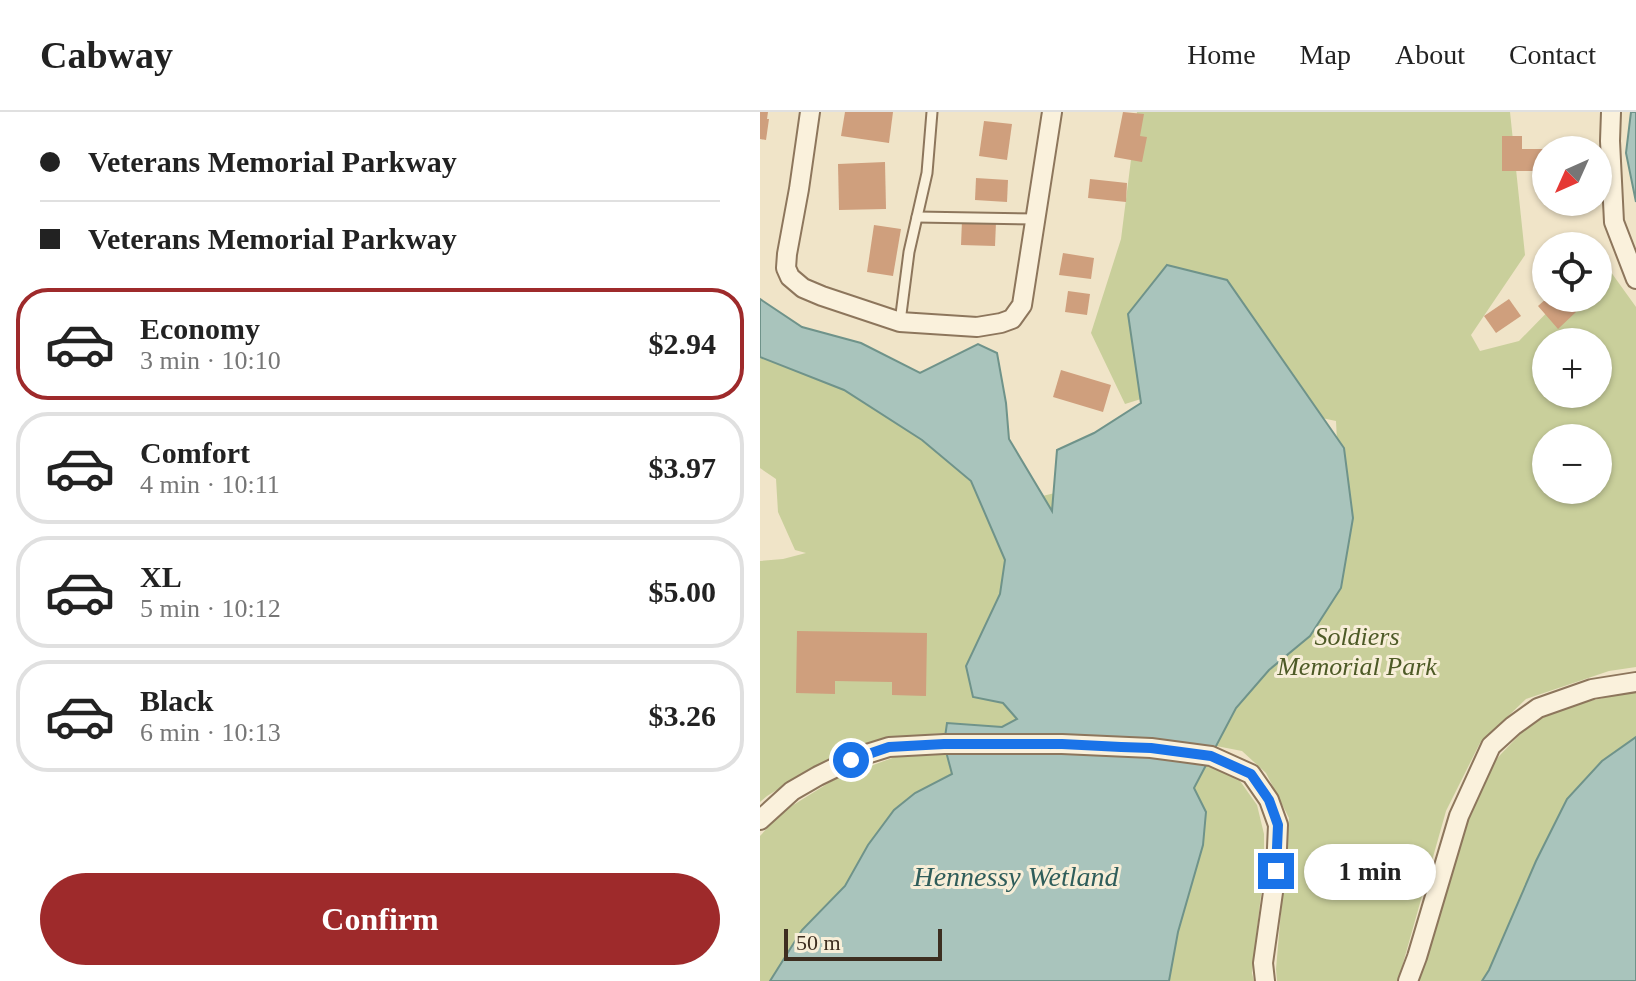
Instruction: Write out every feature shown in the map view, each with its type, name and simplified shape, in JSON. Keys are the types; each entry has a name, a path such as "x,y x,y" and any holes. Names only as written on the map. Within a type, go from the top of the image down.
{"street":[{"path":"810,112 787,254 786,268 790,277 803,288 822,296 900,322 977,327 1012,319 1022,305 1052,112"},
{"path":"1611,112 1614,222 1636,279"},
{"path":"1408,981 1459,816 1491,746 1538,708 1592,689 1636,682"},
{"path":"760,820 792,791 818,776 857,757 889,747 1062,744 1151,748 1211,756 1251,774 1269,800 1278,825 1276,871 1263,963 1265,981"}],"lane":[{"path":"900,322 909,252 927,173 932,112"},
{"path":"917,217 1037,219"}],"green space":[{"name":"Soldiers Memorial Park","path":"1137,112 1510,112 1525,255 1471,335 1480,351 1519,341 1547,312 1612,312 1612,274 1636,307 1636,667 1609,671 1526,699 1480,743 1446,811 1398,981 1277,981 1289,818 1266,773 1242,751 1144,732 1021,729 930,734 871,743 831,759 760,802 760,561 806,553 795,550 778,512 776,479 760,468 760,357 844,390 922,440 971,481 984,510 1055,493 1339,483 1336,421 1274,408 1189,384 1125,404 1091,333 1121,239"},
{"path":"1636,691 1636,737 1602,761 1567,800 1482,981 1417,981 1430,949 1466,826 1491,766 1532,722 1580,703"},
{"path":"958,754 1179,759 1213,766 1240,781 1257,805 1264,834 1264,869 1252,973 1254,981 1169,981 1178,932 915,793 894,810 868,845 845,886 802,930 770,981 760,981 760,836 782,812 835,779 895,757"}],"water":[{"path":"1631,112 1636,112 1636,202 1626,153"},
{"name":"Hennessy Wetland","path":"1167,265 1227,280 1344,448 1353,518 1341,588 1310,636 1269,670 1236,708 1194,788 1206,812 1203,845 1178,932 1169,981 770,981 802,930 845,886 868,845 894,810 915,793 952,774 944,744 947,723 1002,727 1017,719 1003,703 973,697 966,666 1000,594 1005,560 971,481 922,440 844,390 760,357 760,299 802,327 861,343 920,373 978,344 997,353 1009,439 1052,511 1057,450 1094,433 1141,403 1128,314"},
{"path":"1636,737 1636,981 1482,981 1567,799 1602,761"}],"building":[{"path":"760,112 768,112 766,140 760,139"},
{"path":"845,112 893,112 889,143 841,136"},
{"path":"1123,112 1144,114 1140,136 1147,137 1142,162 1114,157"},
{"path":"984,121 1012,124 1007,160 979,156"},
{"path":"1502,136 1522,136 1522,149 1532,149 1532,171 1502,171"},
{"path":"885,162 886,209 839,210 838,164"},
{"path":"976,178 1008,180 1007,202 975,200"},
{"path":"1090,179 1127,183 1126,202 1088,198"},
{"path":"962,220 996,222 995,246 961,245"},
{"path":"874,225 901,229 893,276 867,272"},
{"path":"1063,253 1094,258 1091,279 1059,275"},
{"path":"1068,291 1090,294 1087,315 1065,312"},
{"path":"1509,299 1521,316 1496,333 1484,316"},
{"path":"1543,312 1576,312 1559,328"},
{"path":"1061,370 1111,385 1103,412 1053,397"},
{"path":"797,631 927,633 926,696 892,695 892,682 835,681 835,694 796,693"}],"route":[{"path":"851,760 889,747 944,744 1062,744 1151,748 1211,756 1251,774 1269,800 1278,825 1276,871"}]}
